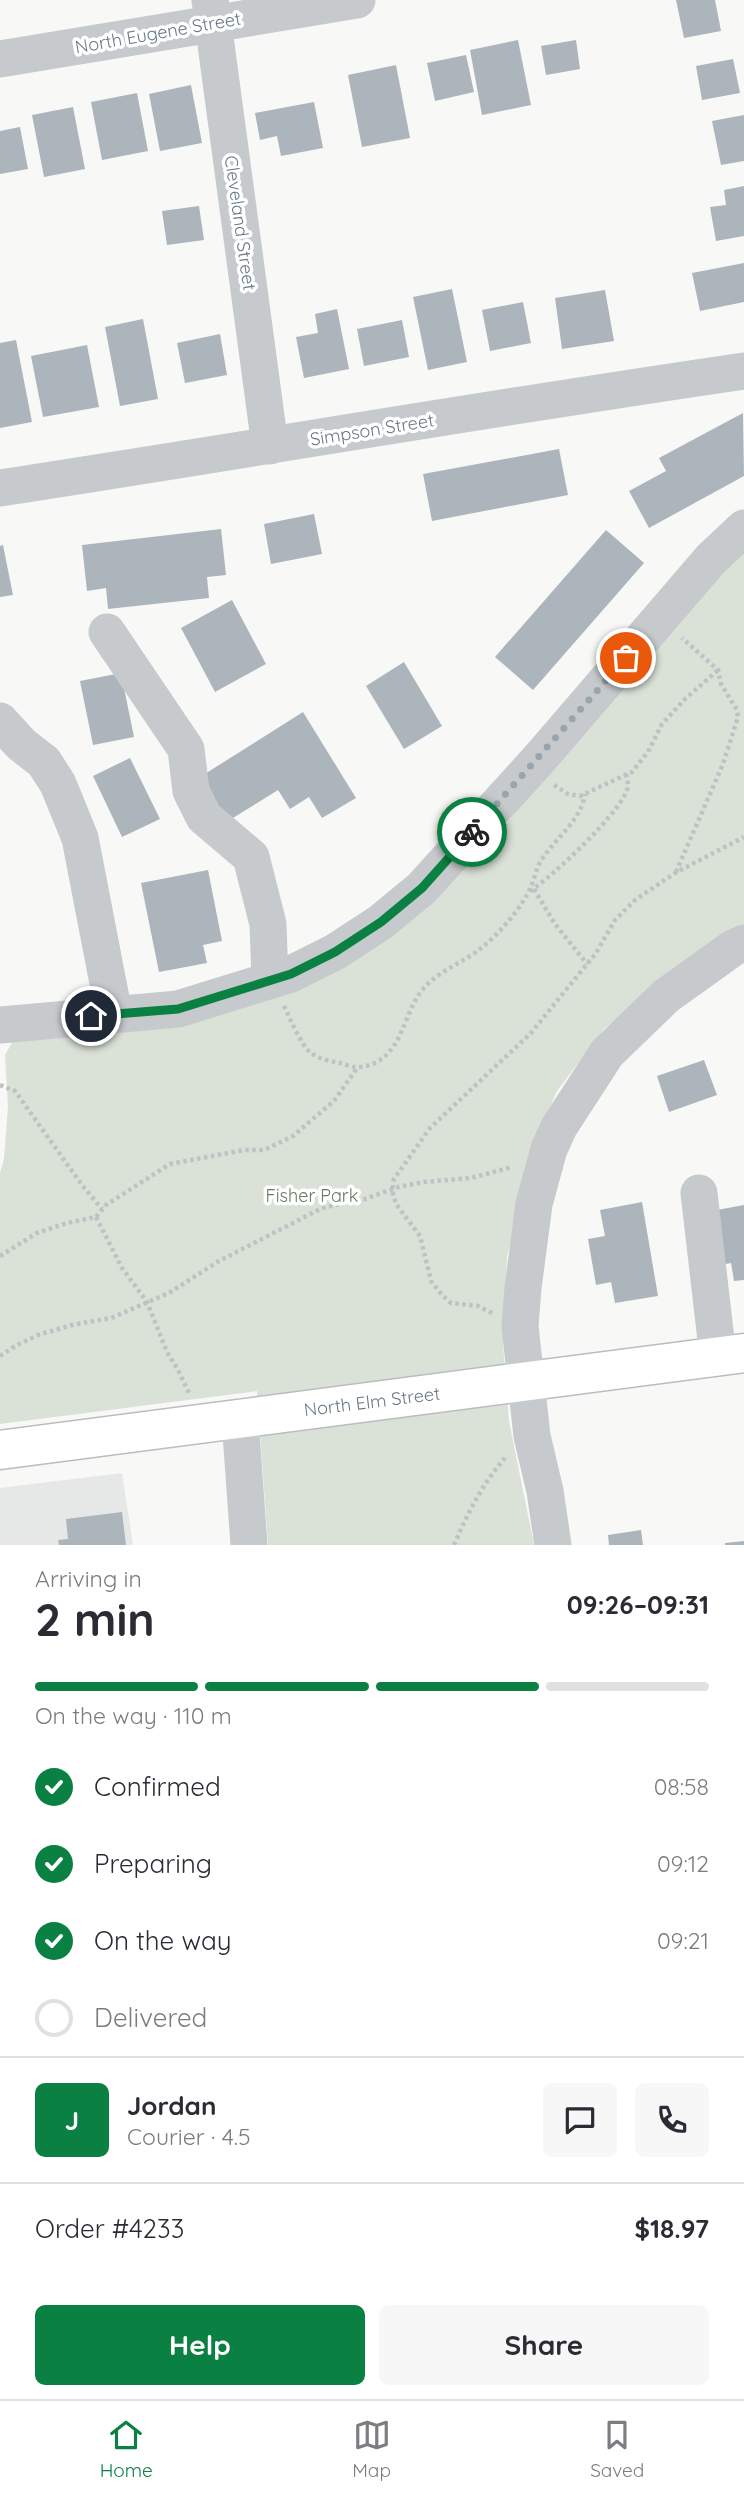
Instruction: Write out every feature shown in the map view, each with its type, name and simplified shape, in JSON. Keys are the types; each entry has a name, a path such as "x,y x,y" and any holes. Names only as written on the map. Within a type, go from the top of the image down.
{"main road":[{"name":"North Elm Street","path":"0,1450 731,1355"}],"street":[{"name":"North Eugene Street","path":"0,60 211,12 357,0"},
{"name":"Cleveland Street","path":"211,12 270,446"},
{"name":"Simpson Street","path":"0,488 744,371"},
{"path":"0,1025 178,1009 291,974 335,952 381,922 422,888 530,769 712,559 744,528"},
{"path":"107,632 186,749 191,791 204,817 251,857 268,924 270,981"},
{"path":"0,721 21,744 44,762 70,811 80,838 114,1014"},
{"path":"552,1545 545,1491 534,1446 520,1326 534,1204 549,1149 559,1127 607,1053 666,996 744,943"},
{"path":"699,1193 731,1355"},
{"path":"240,1419 249,1545"}],"path":[{"path":"661,618 718,670 721,684 741,713 723,764 675,873"},
{"path":"530,769 568,794 580,796 632,772 648,752 663,723 718,670"},
{"path":"270,981 309,1052 325,1060 357,1068 372,1065 384,1058 396,1045 420,993 434,979 495,936 532,890 545,882 584,845 617,806 628,788 626,774"},
{"path":"585,794 578,815 540,861 532,890 587,964"},
{"path":"520,1326 478,1306 451,1303 442,1296 431,1281 419,1236 396,1204 392,1189 394,1179 430,1128 531,1033 587,964 615,920 635,900 675,873 744,837"},
{"path":"0,1256 37,1233 96,1217 102,1209 170,1164 244,1150 264,1150 293,1136 334,1101 357,1068"},
{"path":"0,1085 15,1091 102,1209"},
{"path":"0,1356 38,1335 111,1318 148,1303 219,1261 322,1208 424,1182 471,1178 516,1166 543,1176"},
{"path":"96,1217 122,1268 148,1303 167,1353 178,1370 203,1424"},
{"path":"454,1545 467,1516 496,1469 509,1454 534,1446"}],"shaded area":[{"path":"122,1473 133,1545 0,1545 0,1488"}],"green space":[{"name":"Fisher Park","path":"744,546 744,926 704,950 604,1029 557,1091 535,1142 507,1256 503,1344 509,1421 534,1545 268,1545 257,1391 0,1424 0,1173 4,1159 8,1106 5,1055 13,1041 184,1022 421,908 492,841 593,718"}],"building":[{"path":"676,0 715,0 721,31 684,38"},
{"path":"518,40 531,105 482,115 470,50"},
{"path":"576,40 580,69 546,75 541,46"},
{"path":"466,55 474,92 435,101 427,63"},
{"path":"733,59 740,93 702,100 696,66"},
{"path":"396,65 410,138 362,147 348,75"},
{"path":"191,85 202,143 160,151 149,94"},
{"path":"137,93 148,151 102,160 91,102"},
{"path":"314,102 323,148 281,156 277,136 260,140 255,113"},
{"path":"73,107 85,169 44,177 32,115"},
{"path":"744,115 744,161 721,165 712,121"},
{"path":"20,127 28,169 0,174 0,131"},
{"path":"744,186 744,236 716,241 710,207 726,205 724,190"},
{"path":"199,206 204,240 167,245 162,211"},
{"path":"744,263 744,302 700,311 692,273"},
{"path":"452,289 467,362 428,370 413,297"},
{"path":"605,290 614,341 562,349 555,298"},
{"path":"523,302 531,343 490,351 482,310"},
{"path":"337,309 349,369 304,378 296,337 318,333 315,314"},
{"path":"143,319 158,399 120,406 105,327"},
{"path":"402,320 409,357 364,366 357,329"},
{"path":"220,334 227,375 185,383 177,343"},
{"path":"16,340 32,422 0,428 0,343"},
{"path":"87,345 99,407 43,417 31,356"},
{"path":"743,413 744,476 649,528 629,491 666,471 659,458"},
{"path":"559,449 568,495 432,521 423,474"},
{"path":"314,514 322,554 271,564 264,524"},
{"path":"221,529 226,575 207,577 209,598 108,609 106,588 87,591 82,545"},
{"path":"606,530 644,563 533,690 495,657"},
{"path":"3,545 13,595 0,597 0,546"},
{"path":"232,600 266,664 215,692 181,628"},
{"path":"404,662 442,726 404,749 366,686"},
{"path":"121,673 134,737 93,745 80,681"},
{"path":"303,712 356,798 322,818 309,797 290,809 278,790 228,821 200,777"},
{"path":"130,758 160,819 122,837 93,776"},
{"path":"208,870 222,941 203,945 207,963 159,972 141,883"},
{"path":"704,1060 717,1095 669,1112 657,1076"},
{"path":"642,1202 658,1296 615,1303 611,1282 596,1285 588,1239 605,1236 600,1210"},
{"path":"744,1205 744,1280 734,1281 731,1263 715,1266 706,1212"},
{"path":"122,1512 126,1545 59,1545 58,1540 68,1539 66,1519"},
{"path":"641,1530 643,1545 609,1545 608,1535"},
{"path":"744,1541 744,1545 725,1545 725,1543"}],"way so far":[{"path":"472,832 626,658"}],"route":[{"path":"91,1016 178,1009 291,974 335,952 381,922 422,888 472,832"}]}
